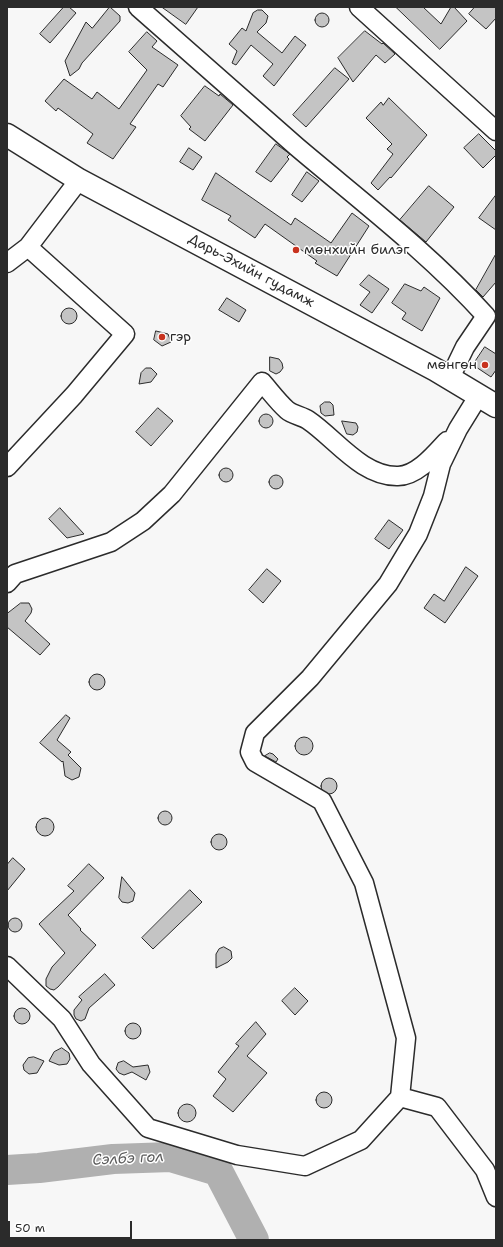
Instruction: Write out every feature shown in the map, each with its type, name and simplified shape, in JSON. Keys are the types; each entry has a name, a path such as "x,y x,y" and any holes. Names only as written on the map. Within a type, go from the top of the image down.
{"main road":[{"name":"Дарь-Эхийн гудамж","path":"7,135 80,180 450,378 488,401"}],"street":[{"path":"138,7 297,146 410,240 455,282 486,316 465,348 450,378"},
{"path":"359,7 496,131"},
{"path":"7,263 28,247 80,180"},
{"path":"7,467 74,395 125,334 28,247"},
{"path":"7,582 15,574 112,542 143,521 172,494 262,382 288,411 308,420 343,450 383,474 399,476 414,471 435,454 458,429 488,401"},
{"path":"7,966 62,1019 91,1064 148,1128 237,1155 305,1166 361,1140 400,1097 406,1038 364,882 322,801 256,762 250,752 255,734 310,678 388,584 418,534 433,496 441,464 458,429"},
{"path":"400,1097 437,1108 485,1170 496,1197"}],"building":[{"path":"64,7 69,7 76,13 50,43 40,34"},
{"path":"110,7 120,16 120,21 82,63 79,69 70,76 65,61 86,22 92,28"},
{"path":"162,7 198,7 186,24"},
{"path":"396,7 423,7 441,24 451,7 454,7 467,21 440,49"},
{"path":"475,7 496,7 496,18 486,29 469,14"},
{"path":"258,10 262,10 268,16 266,23 257,32 282,53 295,36 306,45 274,86 263,76 273,64 251,45 236,65 232,63 237,51 229,44 242,28 246,31 253,13"},
{"path":"322,13 327,15 329,20 327,25 322,27 317,25 315,20 317,15"},
{"path":"365,31 382,44 383,43 395,54 385,63 376,55 353,82 338,58"},
{"path":"147,32 157,41 152,47 178,65 163,87 158,84 130,124 136,127 113,159 87,143 93,134 58,108 56,111 45,101 64,79 92,99 97,92 119,109 147,70 129,52"},
{"path":"335,68 349,79 306,127 293,115"},
{"path":"205,86 219,96 220,94 233,105 205,141 189,129 191,127 181,116"},
{"path":"389,98 427,135 391,178 390,177 378,190 371,183 393,154 387,149 392,144 366,118 381,102 383,105"},
{"path":"479,134 496,151 496,155 483,168 464,148"},
{"path":"276,144 290,154 287,157 289,159 271,182 256,172"},
{"path":"189,148 202,157 193,170 180,162"},
{"path":"307,172 319,181 302,202 292,195"},
{"path":"216,173 291,225 295,218 331,243 352,213 369,226 337,276 315,263 317,261 265,224 255,238 228,220 231,216 202,200"},
{"path":"429,186 454,207 426,242 400,220"},
{"path":"496,195 496,230 479,218"},
{"path":"496,254 496,282 483,297 476,290"},
{"path":"369,275 389,289 372,313 360,305 370,292 360,285"},
{"path":"405,284 421,291 424,287 440,298 422,331 402,319 406,313 392,303"},
{"path":"227,298 246,310 239,322 219,310"},
{"path":"69,308 75,310 77,316 75,322 69,324 63,322 61,316 63,310"},
{"name":"гэр","path":"156,331 168,334 171,342 162,346 154,340"},
{"path":"485,347 496,354 496,370 491,377 473,365"},
{"path":"270,357 279,359 282,363 283,368 276,374 270,371"},
{"path":"146,368 151,368 157,374 151,382 139,384 141,373"},
{"path":"325,402 330,402 333,405 334,415 325,416 321,413 320,406"},
{"path":"158,408 173,421 151,446 136,432"},
{"path":"263,414 269,414 273,418 273,424 269,428 263,428 259,424 259,418"},
{"path":"342,421 356,423 358,427 357,432 353,435 347,434"},
{"path":"226,468 231,470 233,475 231,480 226,482 221,480 219,475 221,470"},
{"path":"273,475 279,475 283,479 283,485 279,489 273,489 269,485 269,479"},
{"path":"60,508 84,534 67,538 49,519"},
{"path":"389,520 403,530 389,549 375,539"},
{"path":"466,567 478,576 445,623 424,608 434,594 444,601"},
{"path":"267,569 281,581 263,603 249,590"},
{"path":"21,603 29,603 32,609 25,621 50,644 40,655 7,627 7,614"},
{"path":"97,674 103,676 105,682 103,688 97,690 91,688 89,682 91,676"},
{"path":"66,715 70,718 57,740 71,752 68,755 81,768 79,777 72,780 65,776 63,761 62,762 40,743"},
{"path":"304,737 310,740 313,746 310,752 304,755 298,752 295,746 298,740"},
{"path":"270,753 278,759 276,762 265,756"},
{"path":"329,778 336,783 337,786 332,793 329,794 322,789 321,786 326,779"},
{"path":"162,811 168,811 172,815 172,821 168,825 162,825 158,821 158,815"},
{"path":"45,818 51,821 54,827 51,833 45,836 39,833 36,827 39,821"},
{"path":"219,834 225,836 227,842 225,848 219,850 213,848 211,842 213,836"},
{"path":"13,858 25,869 7,891 7,865"},
{"path":"89,864 104,878 68,915 81,929 80,930 96,945 58,987 54,990 50,989 46,986 46,979 52,967 65,953 39,924 74,891 68,886"},
{"path":"122,877 135,893 133,901 128,903 122,902 119,898"},
{"path":"190,890 202,902 153,949 142,938"},
{"path":"12,918 18,918 22,922 22,928 18,932 12,932 8,928 8,922"},
{"path":"224,947 231,951 232,958 228,962 216,968 216,954 219,949"},
{"path":"105,974 115,985 89,1008 85,1019 81,1021 76,1019 74,1010 82,1000 79,997"},
{"path":"295,988 308,1001 295,1015 282,1001"},
{"path":"19,1008 25,1008 30,1013 28,1022 25,1024 19,1024 14,1019 14,1013"},
{"path":"256,1022 266,1034 247,1056 267,1073 233,1112 213,1096 226,1079 218,1072 239,1046 236,1044"},
{"path":"133,1023 140,1028 141,1031 136,1038 133,1039 126,1034 125,1031 130,1024"},
{"path":"62,1048 69,1053 70,1059 67,1064 59,1065 49,1061 54,1052"},
{"path":"34,1057 44,1061 37,1073 29,1074 24,1070 23,1065 28,1058"},
{"path":"124,1061 133,1067 148,1065 150,1072 146,1080 132,1072 124,1075 119,1073 116,1069 118,1063"},
{"path":"324,1092 331,1097 332,1100 327,1107 324,1108 317,1103 316,1100 321,1093"},
{"path":"187,1104 193,1107 196,1113 193,1119 187,1122 181,1119 178,1113 181,1107"}],"waterway":[{"name":"Сэлбэ гол","path":"7,1170 39,1168 113,1159 171,1157 218,1171 254,1240"}],"place":[{"name":"мөнхийн билэг","path":"296,250"},
{"name":"гэр","path":"162,337"},
{"name":"мөнгөн","path":"485,365"}]}
